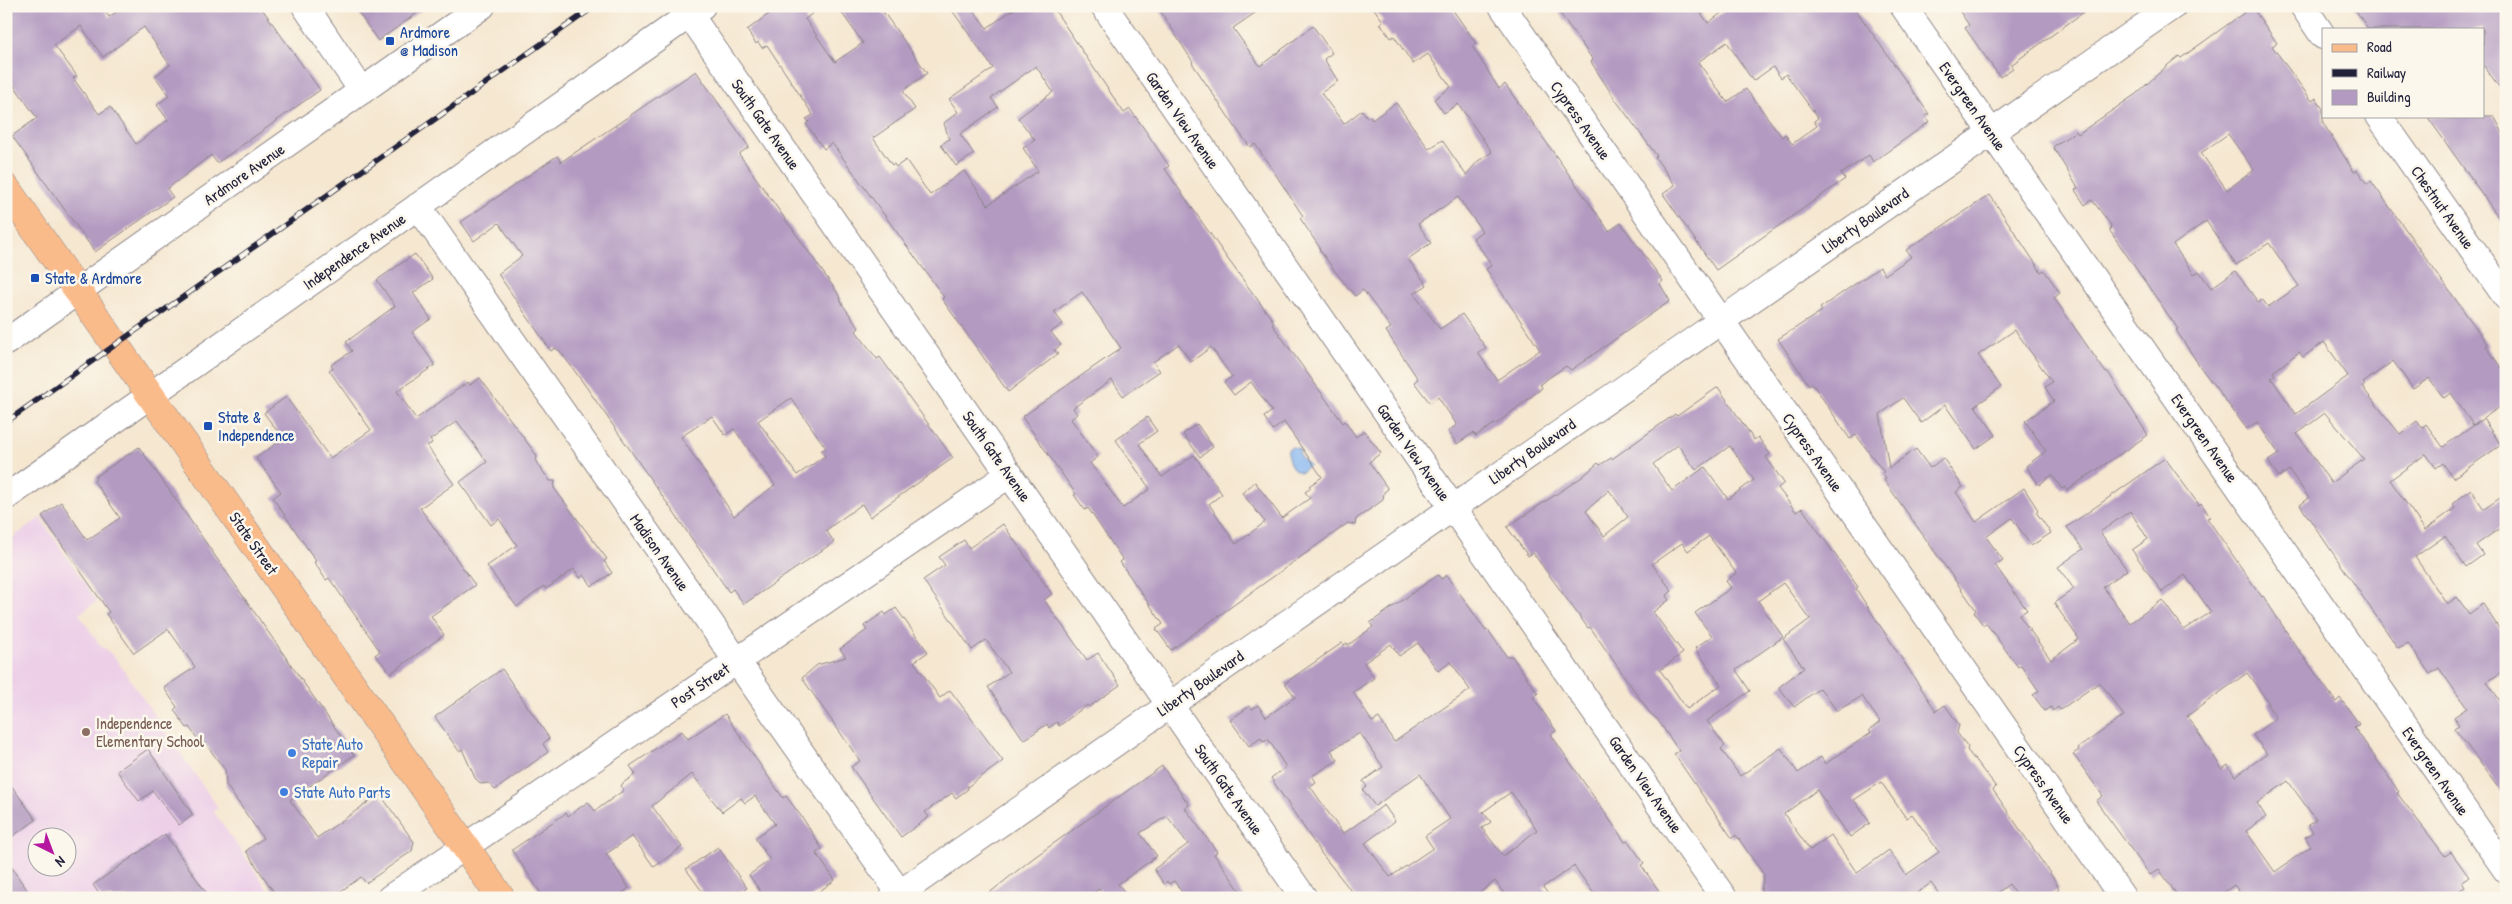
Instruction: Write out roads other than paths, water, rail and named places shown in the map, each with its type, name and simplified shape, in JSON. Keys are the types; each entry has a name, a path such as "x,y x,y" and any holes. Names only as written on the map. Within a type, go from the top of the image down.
{"main road":[{"name":"State Street","path":"6,188 501,898"}],"street":[{"path":"305,6 362,91"},
{"name":"Ardmore Avenue","path":"6,342 482,6"},
{"name":"Garden View Avenue","path":"1104,6 1724,898"},
{"name":"Cypress Avenue","path":"1502,6 2123,898"},
{"name":"Evergreen Avenue","path":"1904,6 2506,870"},
{"name":"Liberty Boulevard","path":"898,896 1452,507 2173,6"},
{"path":"2303,6 2322,34"},
{"name":"Independence Avenue","path":"6,497 696,10"},
{"name":"South Gate Avenue","path":"696,10 1010,474 1304,898"},
{"name":"Chestnut Avenue","path":"2381,118 2506,297"},
{"name":"Madison Avenue","path":"418,206 736,660 898,896"},
{"name":"Post Street","path":"390,898 464,845 1010,474"}],"water":[{"path":"1292,447 1299,449 1300,457 1310,465 1301,472 1294,469 1290,463 1288,449"}],"railway":[{"path":"6,422 595,6"}],"place":[{"name":"Ardmore @ Madison","path":"390,41"},
{"name":"State & Ardmore","path":"35,278"},
{"name":"State & Independence","path":"208,426"},
{"name":"Independence Elementary School","path":"86,732"},
{"name":"State Auto Repair","path":"292,753"},
{"name":"State Auto Parts","path":"284,792"}]}
